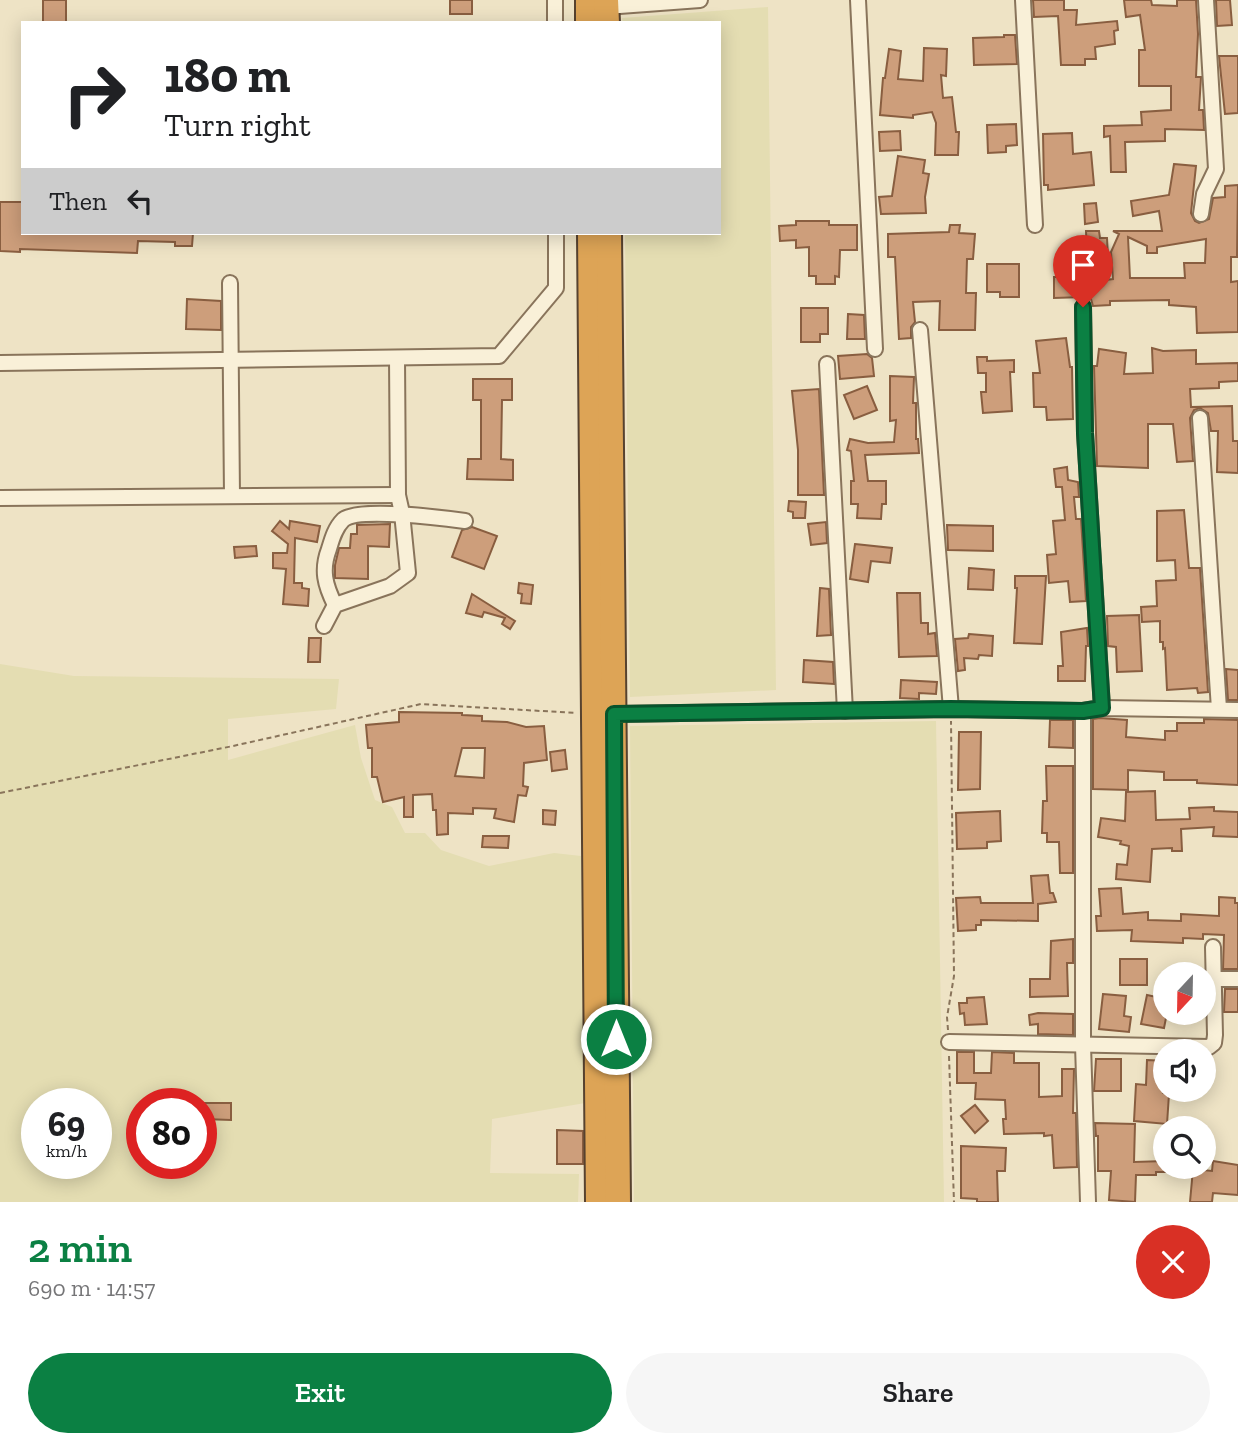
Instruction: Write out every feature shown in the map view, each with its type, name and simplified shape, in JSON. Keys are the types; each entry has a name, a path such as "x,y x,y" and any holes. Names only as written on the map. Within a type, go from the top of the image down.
{"highway":[{"path":"590,235 618,1202"},
{"path":"598,1202 609,235"}],"street":[{"path":"555,0 555,21"},
{"path":"599,10 700,0"},
{"path":"858,0 875,349"},
{"path":"1023,0 1035,225"},
{"path":"1201,214 1204,194 1216,169 1206,0"},
{"path":"0,363 499,356 556,288 556,235"},
{"path":"230,283 232,496"},
{"path":"1083,307 1085,433 1102,708"},
{"path":"920,330 951,709"},
{"path":"324,626 335,605 390,586 408,573 398,495 397,358"},
{"path":"827,364 845,711"},
{"path":"1200,418 1219,709"},
{"path":"0,498 398,495"},
{"path":"335,605 324,584 324,562 336,528 345,518 354,515 392,516 402,513 465,521"},
{"path":"604,714 951,709 1083,711 1102,708 1238,710"},
{"path":"1083,711 1083,1045 1088,1202"},
{"path":"1213,947 1213,962"},
{"path":"1216,979 1238,979"},
{"path":"949,1042 1209,1047 1214,1042 1215,1026"}],"path":[{"path":"0,793 233,746 421,704 604,714"},
{"path":"951,709 954,976 947,1017 954,1202"}],"shaded area":[{"path":"768,7 776,690 630,697 625,235 721,235 721,21 623,21 622,18"},
{"path":"0,664 74,676 339,679 336,709 228,719 228,760 355,725 361,758 375,800 392,807 405,833 425,833 441,850 489,866 554,853 581,856 585,1103 492,1119 490,1173 579,1174 578,1202 0,1202"},
{"path":"936,721 944,1202 634,1202 630,726"}],"building":[{"path":"43,0 66,0 66,21 43,21"},
{"path":"450,0 472,0 472,14 450,14"},
{"path":"1033,0 1064,0 1064,10 1077,10 1076,25 1117,21 1118,30 1114,31 1115,44 1095,47 1096,59 1085,59 1085,65 1061,65 1058,16 1034,17"},
{"path":"1124,0 1151,0 1152,5 1177,6 1177,0 1196,0 1196,77 1201,77 1199,110 1203,110 1204,130 1165,129 1165,141 1125,142 1126,172 1111,172 1110,136 1104,137 1104,126 1142,125 1141,112 1171,110 1171,86 1139,86 1139,50 1145,50 1140,15 1126,17"},
{"path":"1216,0 1230,0 1232,25 1217,26"},
{"path":"1015,35 1017,64 974,65 973,38"},
{"path":"924,48 947,49 946,76 941,75 943,98 952,97 956,132 959,132 958,155 935,155 936,123 932,112 913,115 913,118 880,115 889,49 901,51 898,79 923,81"},
{"path":"1219,56 1238,56 1238,113 1225,114"},
{"path":"1016,124 1017,145 1006,146 1006,152 988,153 987,125"},
{"path":"900,131 901,150 880,151 879,132"},
{"path":"1072,133 1073,154 1091,152 1094,185 1048,190 1048,185 1044,185 1043,134"},
{"path":"898,156 925,160 923,173 929,174 925,197 926,213 881,214 879,197 892,196"},
{"path":"1174,164 1196,166 1191,213 1199,223 1209,219 1213,198 1225,197 1225,186 1238,185 1237,257 1231,257 1231,282 1238,281 1238,332 1197,333 1196,307 1169,305 1169,300 1110,301 1110,305 1093,306 1091,299 1084,297 1054,298 1054,277 1080,277 1080,283 1113,279 1111,252 1119,234 1113,231 1162,231 1159,211 1133,216 1131,201 1169,195","holes":["1128,237 1147,246 1147,253 1157,253 1157,247 1206,239 1205,263 1184,263 1185,278 1130,278"]},
{"path":"0,202 21,202 21,235 193,235 192,246 175,246 175,242 138,241 137,253 20,249 20,252 0,251"},
{"path":"1096,203 1098,222 1085,224 1084,204"},
{"path":"796,221 829,221 829,225 857,225 857,250 840,250 839,277 835,276 835,284 816,284 816,276 809,276 809,247 796,248 796,240 780,241 779,226 796,225"},
{"path":"950,225 960,225 959,233 975,234 973,259 967,259 966,293 976,293 975,330 939,330 940,301 913,302 915,322 911,327 911,338 899,339 895,257 888,257 888,234 949,232"},
{"path":"1086,231 1099,231 1100,238 1107,238 1108,257 1087,257"},
{"path":"987,264 1019,264 1019,297 1000,297 1000,292 987,292"},
{"path":"187,299 221,301 221,330 186,329"},
{"path":"801,308 828,308 828,334 820,334 820,342 801,342"},
{"path":"848,314 864,315 865,339 847,339"},
{"path":"1066,338 1072,367 1073,419 1047,420 1046,407 1034,407 1033,373 1040,373 1036,341"},
{"path":"1152,348 1163,351 1196,350 1196,364 1238,363 1238,381 1219,382 1219,388 1190,389 1191,407 1232,406 1233,441 1238,441 1238,473 1217,472 1218,431 1211,431 1208,413 1200,408 1194,410 1190,418 1193,461 1177,462 1173,424 1148,424 1148,468 1097,466 1094,366 1097,366 1099,349 1126,353 1124,374 1153,373"},
{"path":"867,354 872,358 874,376 840,379 838,356"},
{"path":"977,357 987,357 987,361 1014,360 1014,372 1010,372 1012,411 983,413 981,392 986,392 986,373 978,373"},
{"path":"890,376 914,377 913,403 916,403 916,439 919,453 865,455 868,481 886,481 886,504 882,504 881,519 857,518 858,504 851,504 851,481 854,481 851,451 847,450 850,439 868,443 894,442 896,420 890,421"},
{"path":"473,379 512,379 512,400 502,400 501,459 513,460 513,480 467,479 468,459 481,459 481,400 473,400"},
{"path":"867,386 877,410 854,419 844,395"},
{"path":"819,389 824,495 798,495 798,450 792,391"},
{"path":"1067,467 1068,480 1078,482 1079,497 1074,497 1076,519 1081,519 1086,601 1070,602 1068,581 1049,583 1047,555 1056,554 1053,521 1065,520 1062,487 1056,487 1054,469"},
{"path":"789,501 806,502 805,518 793,518 793,512 788,511"},
{"path":"1184,510 1189,568 1200,568 1208,692 1198,693 1197,688 1167,690 1165,648 1163,649 1163,642 1160,642 1160,621 1142,622 1141,607 1157,606 1156,581 1176,580 1175,560 1157,561 1157,511"},
{"path":"280,521 289,529 290,521 320,526 317,542 295,538 294,583 302,583 302,588 309,589 308,606 283,604 286,569 273,568 273,553 287,553 288,544 272,531"},
{"path":"826,522 827,543 811,545 808,524"},
{"path":"390,524 389,547 368,546 368,579 335,578 339,548 350,548 351,534 357,534 357,525"},
{"path":"947,525 993,526 993,551 948,550"},
{"path":"472,527 497,536 484,569 452,557 462,530"},
{"path":"855,544 892,548 890,563 871,561 868,582 850,579"},
{"path":"256,546 257,556 235,558 234,547"},
{"path":"969,568 994,570 993,590 968,589"},
{"path":"1015,576 1046,576 1042,644 1014,643 1017,588"},
{"path":"519,583 533,585 531,604 521,603"},
{"path":"820,588 829,589 831,635 817,636"},
{"path":"897,593 920,593 921,623 928,623 928,634 935,633 937,656 899,657"},
{"path":"472,594 515,621 510,629 502,624 505,618 484,612 482,617 466,613"},
{"path":"1139,615 1142,671 1117,672 1116,647 1108,646 1107,616"},
{"path":"1087,628 1085,681 1058,681 1058,666 1063,666 1061,632"},
{"path":"969,634 993,636 992,656 964,658 965,670 958,671 955,639 968,638"},
{"path":"309,638 321,638 320,662 308,662"},
{"path":"804,660 833,662 834,684 803,682"},
{"path":"1226,669 1238,670 1238,700 1228,700"},
{"path":"901,680 937,682 936,694 919,693 919,699 900,698"},
{"path":"399,712 462,713 482,716 482,721 507,722 526,727 544,726 547,760 524,763 523,786 528,787 526,796 518,795 514,822 494,818 496,809 473,808 473,814 448,813 448,834 437,835 432,794 413,795 413,817 404,817 404,797 383,802 377,777 372,777 372,748 368,748 366,725 399,722","holes":["462,748 485,748 484,778 455,776"]},
{"path":"1093,719 1127,720 1126,737 1165,740 1165,731 1177,731 1177,723 1204,723 1204,719 1238,720 1238,785 1197,783 1197,780 1164,780 1164,772 1128,770 1128,790 1093,789"},
{"path":"1050,720 1073,720 1073,748 1049,747"},
{"path":"959,732 981,732 980,789 958,790"},
{"path":"565,750 567,769 552,771 550,752"},
{"path":"1046,766 1073,766 1073,873 1060,873 1059,842 1047,842 1047,833 1042,833 1043,801 1047,801"},
{"path":"1155,791 1156,820 1190,819 1189,808 1214,807 1214,811 1238,812 1238,837 1213,836 1214,827 1181,829 1182,851 1172,851 1172,848 1152,849 1150,882 1116,879 1117,864 1127,865 1129,846 1120,844 1121,841 1098,837 1101,818 1125,821 1126,792"},
{"path":"543,810 556,811 555,825 543,824"},
{"path":"1000,811 1001,841 987,842 987,848 957,849 956,813"},
{"path":"483,836 509,836 508,848 482,847"},
{"path":"1048,875 1050,893 1053,893 1056,902 1038,904 1038,921 981,920 981,925 976,925 976,930 958,931 956,898 980,897 981,903 1033,903 1031,876"},
{"path":"1121,888 1123,914 1148,912 1148,920 1181,921 1181,914 1219,916 1219,897 1235,898 1235,903 1238,903 1238,969 1223,969 1224,935 1203,934 1203,939 1183,938 1183,943 1131,941 1132,930 1097,931 1096,916 1101,916 1099,889"},
{"path":"1073,939 1073,963 1067,963 1068,996 1030,997 1030,979 1050,979 1051,941"},
{"path":"1120,959 1147,959 1147,985 1120,985"},
{"path":"1225,989 1238,989 1238,1012 1224,1012"},
{"path":"1103,994 1126,996 1124,1016 1131,1017 1129,1032 1099,1029"},
{"path":"1147,995 1153,996 1153,1026 1164,1028 1141,1024"},
{"path":"984,997 987,1024 965,1025 964,1013 960,1014 959,1003 967,1003 967,998"},
{"path":"1073,1014 1073,1035 1038,1034 1038,1024 1030,1025 1029,1015"},
{"path":"957,1052 974,1052 974,1073 991,1073 992,1052 1014,1053 1014,1063 1039,1063 1039,1097 1062,1096 1062,1069 1074,1069 1073,1113 1076,1113 1077,1167 1054,1168 1052,1135 1004,1134 1005,1100 975,1099 976,1083 957,1083"},
{"path":"1096,1059 1121,1059 1121,1091 1094,1091"},
{"path":"1147,1060 1153,1060 1153,1102 1168,1102 1168,1116 1153,1116 1153,1123 1134,1121 1136,1084 1146,1085"},
{"path":"217,1103 231,1103 231,1120 217,1120"},
{"path":"975,1105 988,1121 975,1133 961,1116"},
{"path":"1095,1123 1135,1124 1134,1162 1153,1161 1153,1175 1136,1175 1135,1202 1109,1200 1111,1171 1098,1171"},
{"path":"557,1130 583,1131 583,1164 557,1164"},
{"path":"961,1146 1006,1148 1005,1171 997,1171 998,1202 977,1202 977,1199 961,1198"},
{"path":"1216,1161 1238,1165 1238,1195 1213,1193 1212,1202 1190,1202 1192,1179 1216,1179"}],"route":[{"path":"616,1039 614,714 951,709 1083,711 1102,708 1085,433 1083,307"}]}
